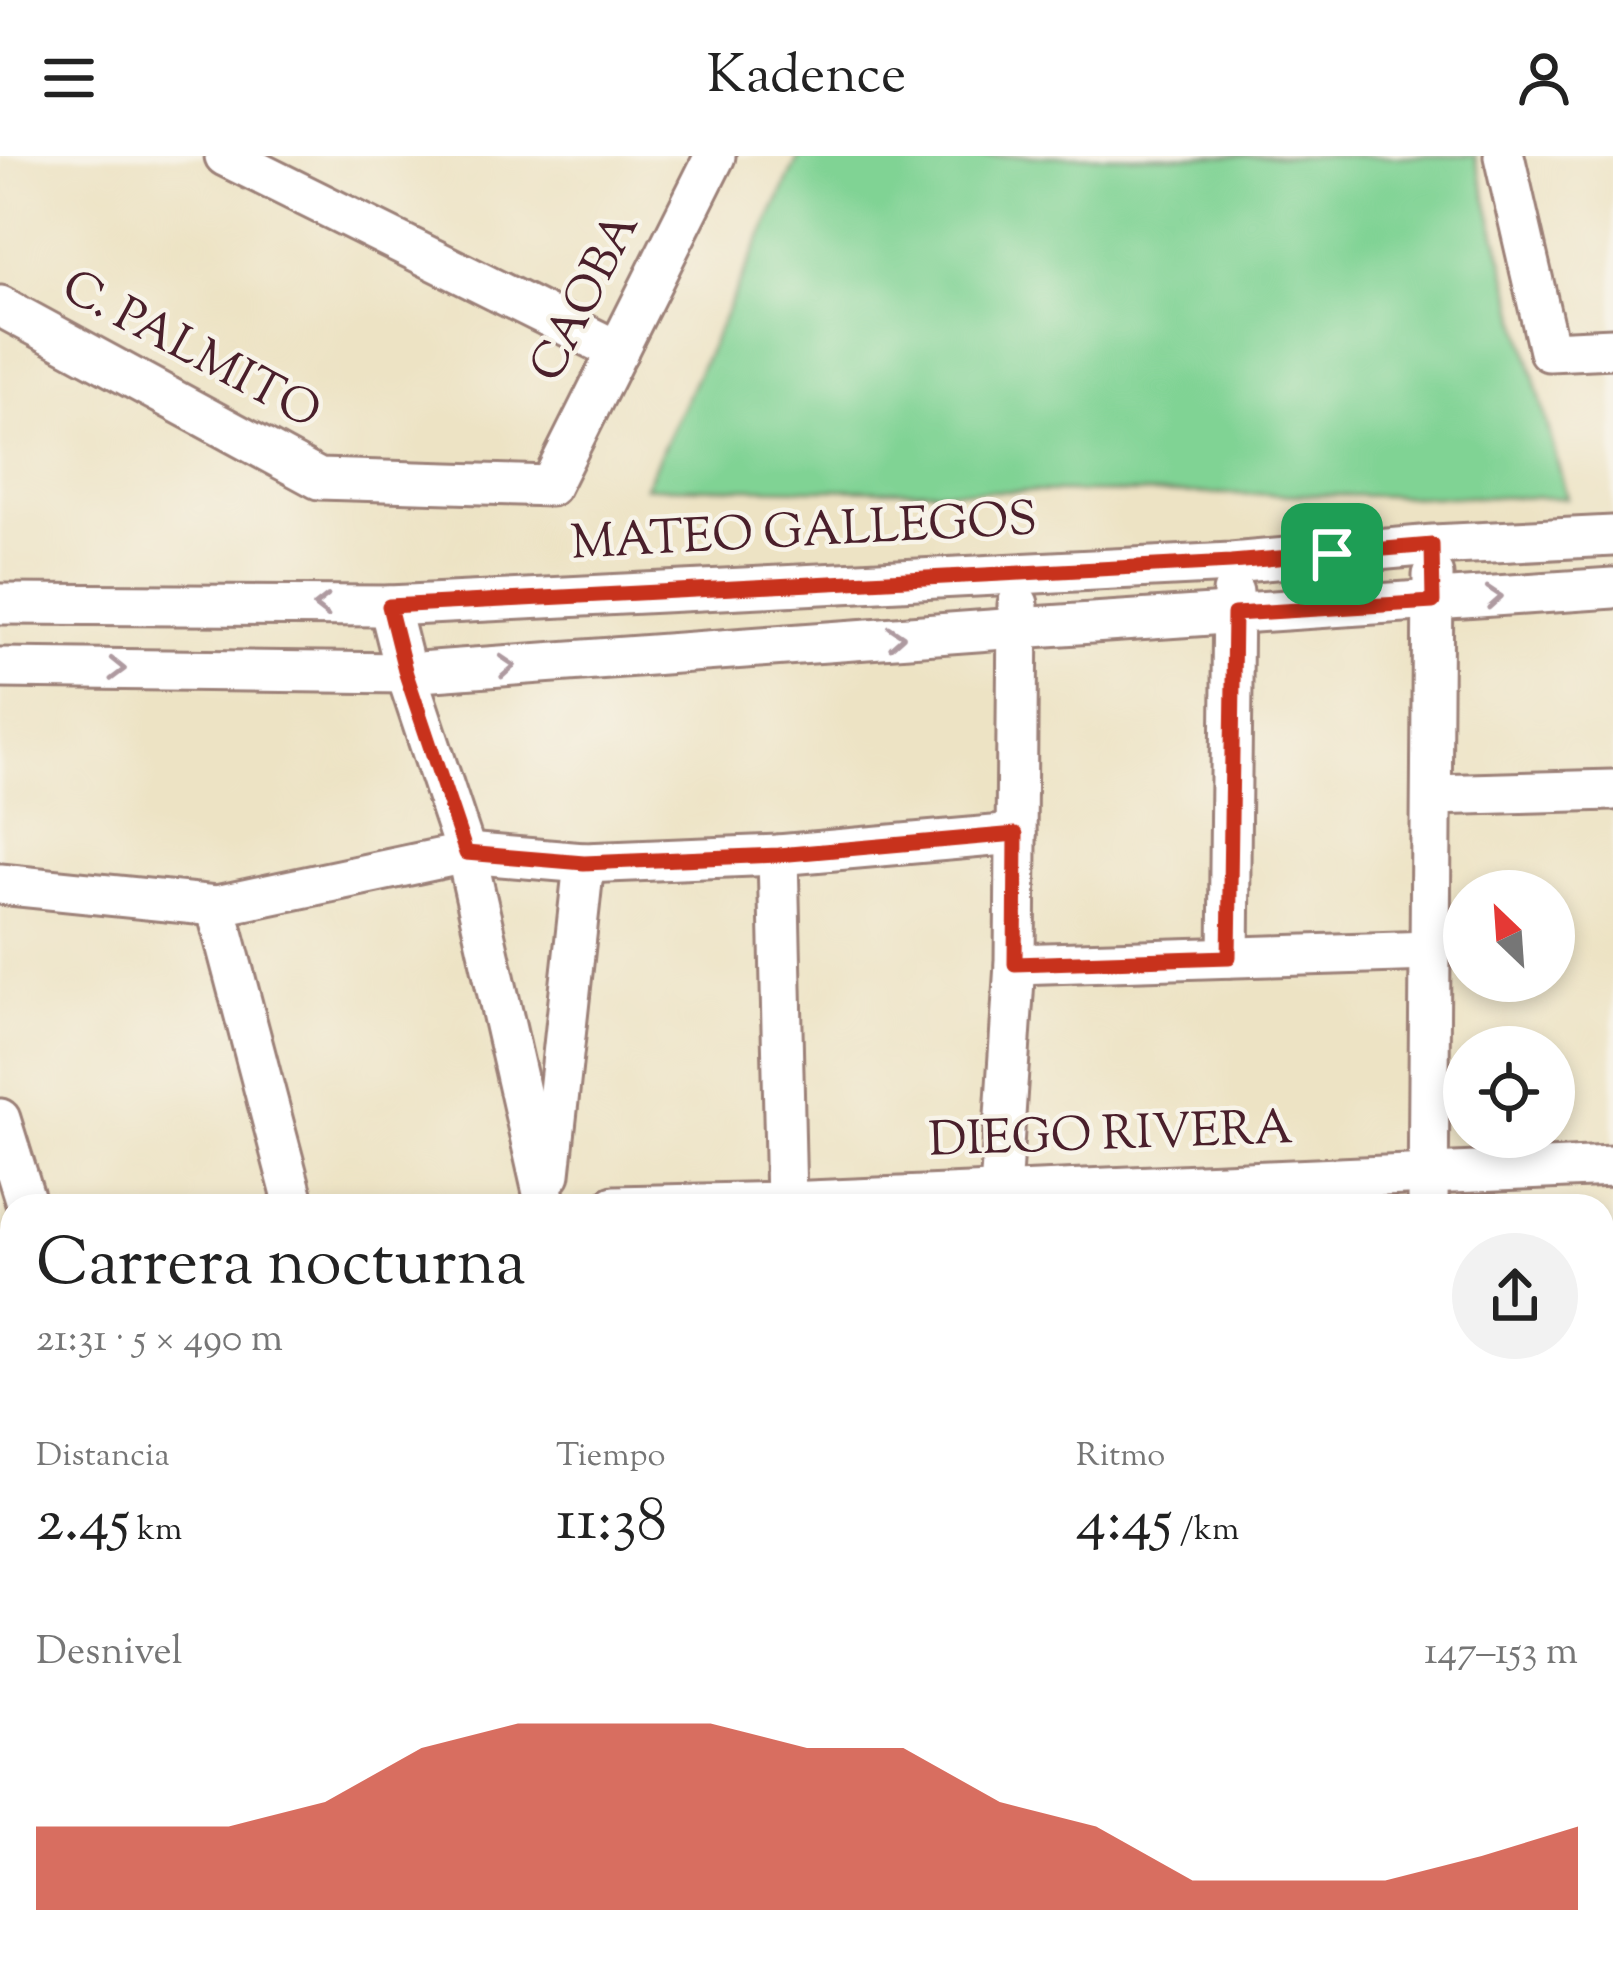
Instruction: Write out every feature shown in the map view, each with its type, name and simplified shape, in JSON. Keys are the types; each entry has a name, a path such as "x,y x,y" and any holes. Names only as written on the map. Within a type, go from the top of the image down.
{"street":[{"path":"225,156 618,350"},
{"name":"CAOBA","path":"550,486 715,156"},
{"path":"1504,156 1549,351 1613,348"},
{"name":"C. PALMITO","path":"0,306 319,479 550,486"},
{"name":"MATEO GALLEGOS","path":"0,604 389,606 1231,562 1613,536"},
{"path":"1428,1190 1432,545"},
{"path":"1229,957 1231,562"},
{"path":"1000,1192 1015,964 1017,574"},
{"path":"0,668 406,674 1613,588"},
{"path":"389,606 406,674 466,853 543,1194"},
{"path":"1432,795 1613,790"},
{"path":"0,884 216,907 466,853 584,863 778,855 1016,834"},
{"path":"778,855 787,1194"},
{"path":"547,1194 584,863"},
{"path":"216,907 293,1194"},
{"path":"1015,964 1430,951"},
{"path":"0,1119 23,1194"},
{"name":"DIEGO RIVERA","path":"1264,1194 1428,1190 1613,1166"},
{"name":"DIEGO RIVERA","path":"964,1194 1149,1194"}],"green space":[{"path":"799,156 1475,156 1567,498 645,487"}],"route":[{"path":"1432,545 1433,602 1234,614 1229,957 1015,964 1016,834 778,855 584,863 466,853 406,674 389,606 1017,574 1332,554 1432,545"}]}
